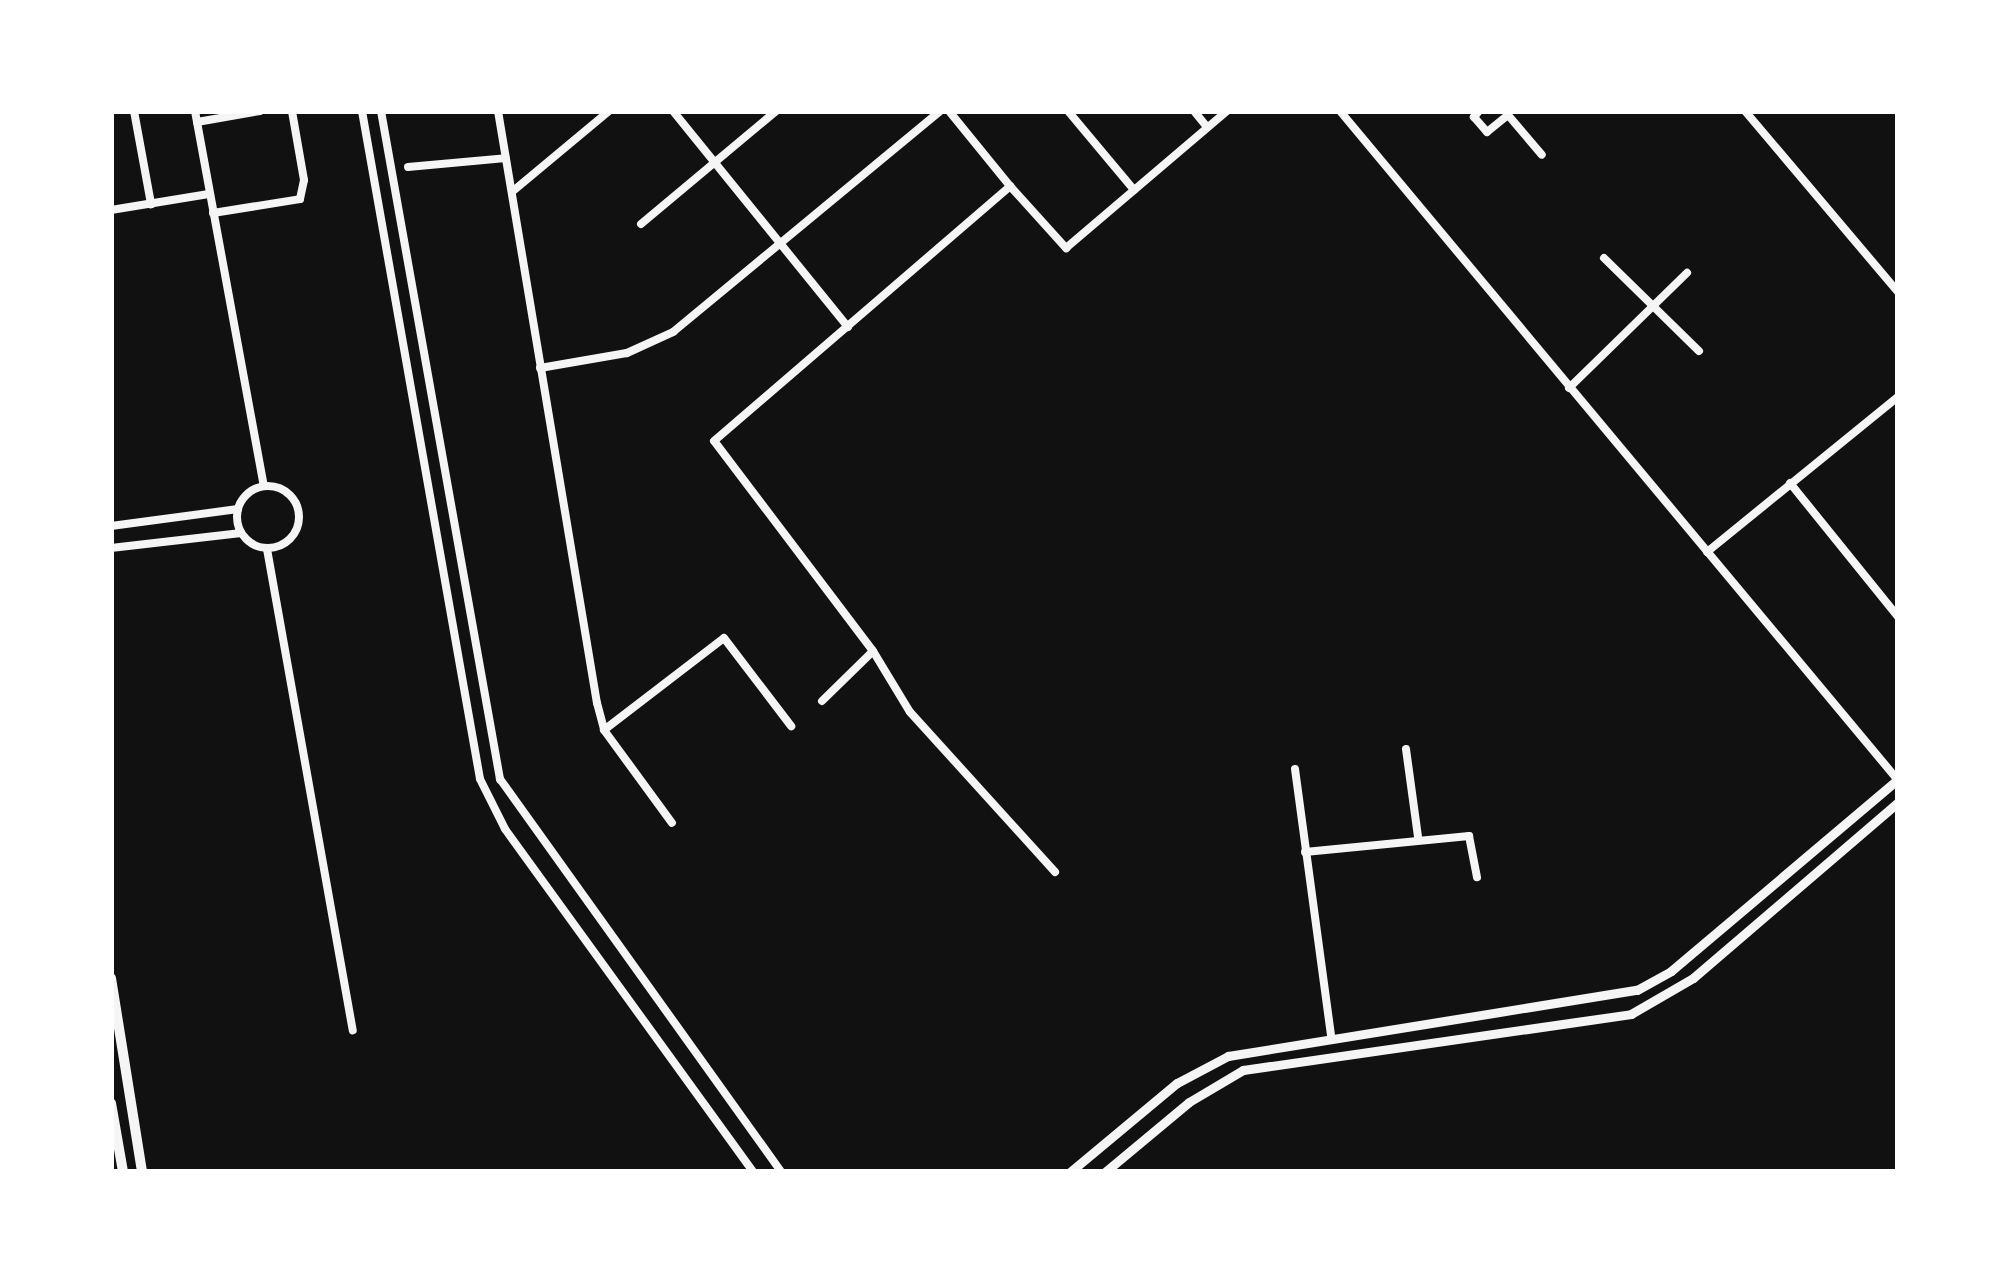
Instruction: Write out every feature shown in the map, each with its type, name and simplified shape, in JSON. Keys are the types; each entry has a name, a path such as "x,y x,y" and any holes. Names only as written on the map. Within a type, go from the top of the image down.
{"main road":[{"path":"111,979 142,1172"},
{"path":"111,1103 123,1172"}],"street":[{"path":"134,111 152,204"},
{"path":"260,111 196,117 264,486"},
{"path":"213,213 300,200 304,181 292,111"},
{"path":"362,111 480,779 506,829 754,1172"},
{"path":"381,111 500,778 781,1172"},
{"path":"498,111 604,730 672,823"},
{"path":"512,192 609,111"},
{"path":"673,111 848,327"},
{"path":"641,224 776,111"},
{"path":"540,368 652,344 945,111 1066,248 1227,111"},
{"path":"1068,111 1133,190"},
{"path":"1194,111 1207,127"},
{"path":"1070,1172 1199,1070 1261,1046 1637,991 1671,971 1898,779 1340,111"},
{"path":"1480,111 1474,117 1486,132 1508,115 1542,155"},
{"path":"1744,111 1898,292"},
{"path":"409,167 506,158"},
{"path":"1010,186 714,440 873,651 910,712 1055,872"},
{"path":"111,210 209,194"},
{"path":"1604,258 1699,351"},
{"path":"1569,388 1687,273"},
{"path":"1707,552 1898,397"},
{"path":"1790,483 1898,617"},
{"path":"111,526 238,509 264,486"},
{"path":"264,486 284,490 300,516 294,536 267,549"},
{"path":"238,509 241,533"},
{"path":"111,548 241,533 267,549 352,1030"},
{"path":"604,730 724,638 791,726"},
{"path":"822,701 873,651"},
{"path":"1406,749 1418,837"},
{"path":"1295,770 1331,1037"},
{"path":"1105,1172 1189,1102 1243,1070 1631,1014 1693,978 1898,802"},
{"path":"1305,852 1418,837 1469,836 1477,877"}]}
